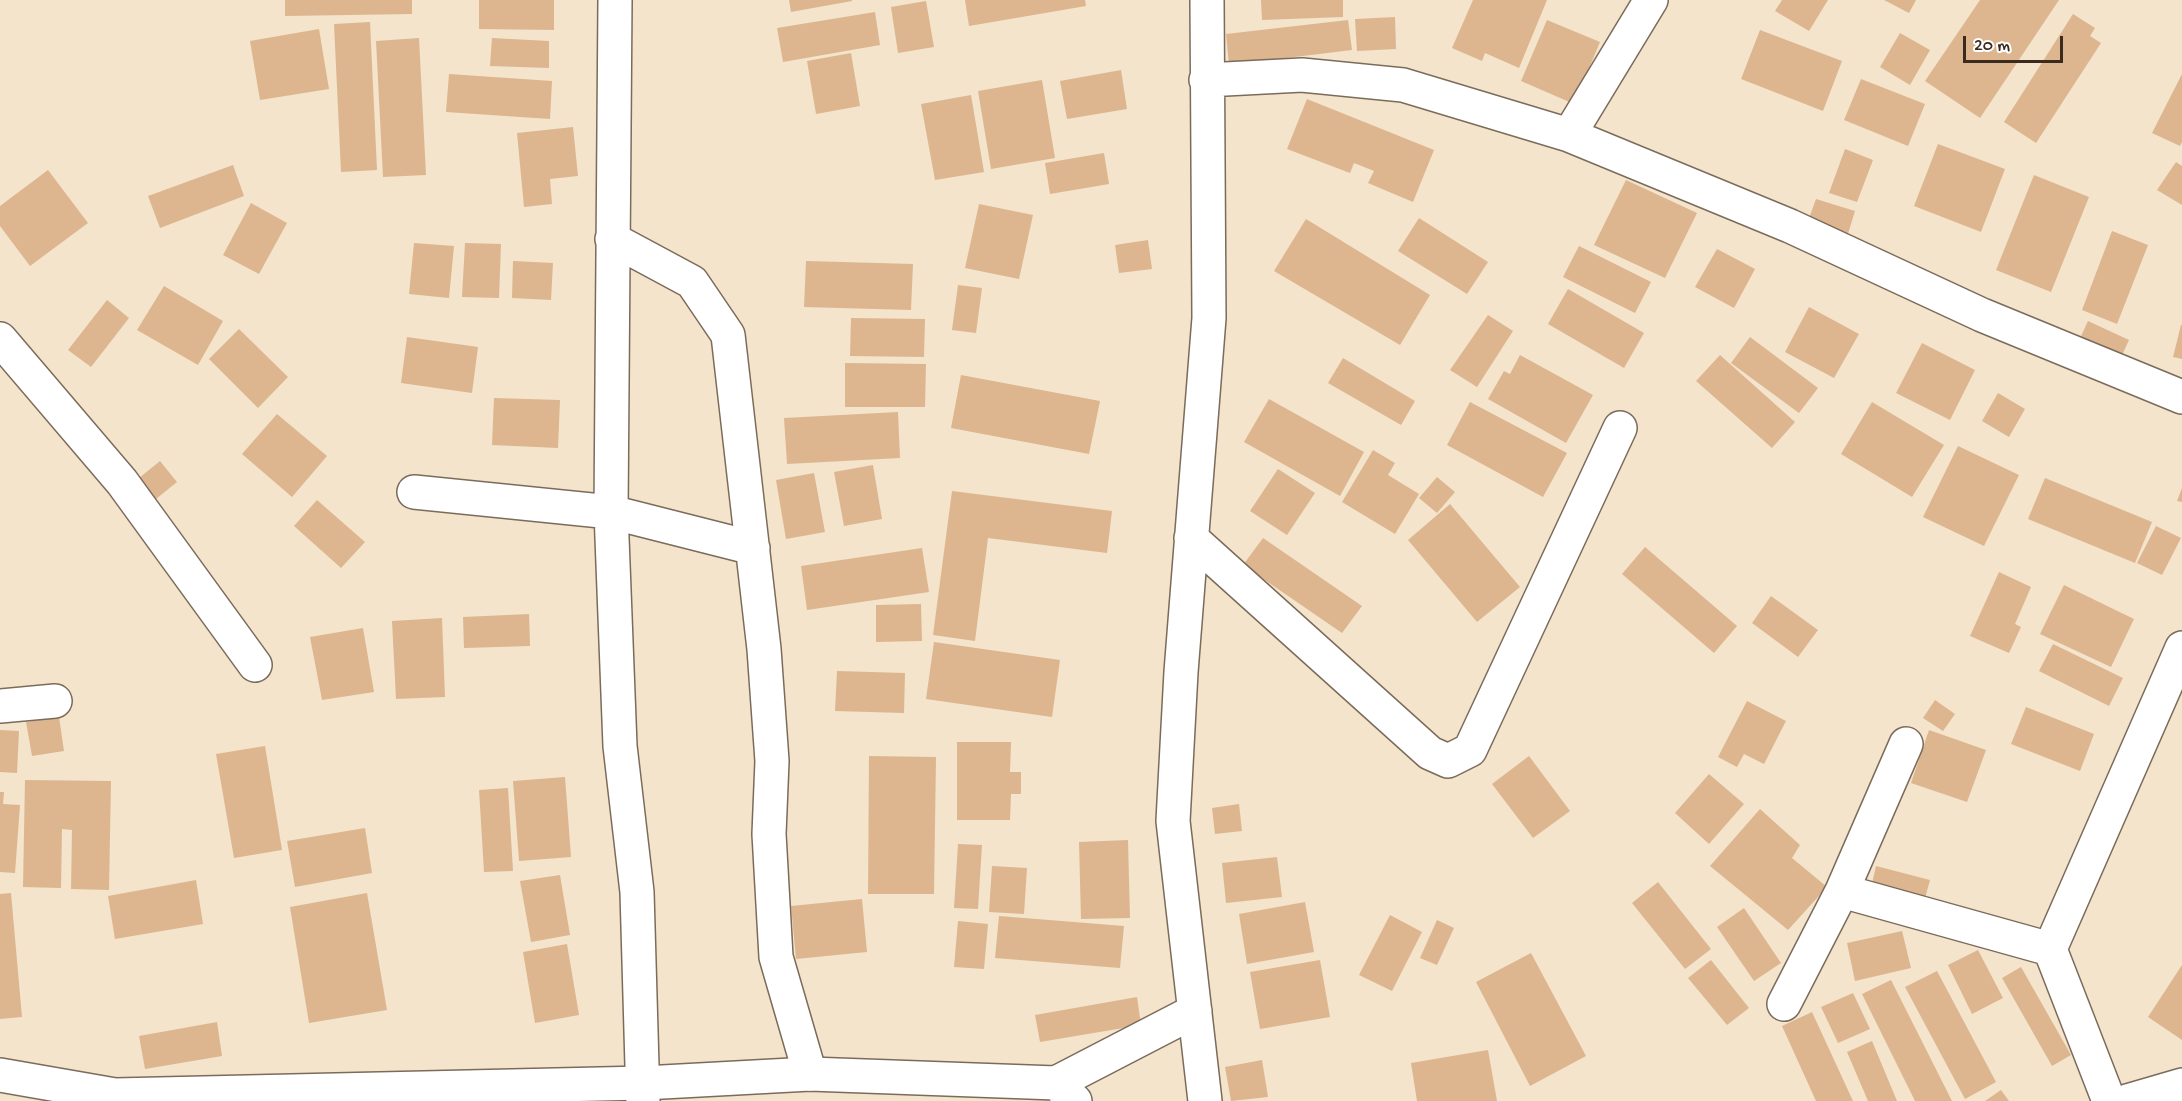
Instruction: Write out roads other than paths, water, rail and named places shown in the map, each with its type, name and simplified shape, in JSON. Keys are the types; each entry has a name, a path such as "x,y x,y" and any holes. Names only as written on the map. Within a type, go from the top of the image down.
{"street":[{"path":"615,0 611,512 620,746 637,892 644,1092"},
{"path":"1205,1101 1173,820 1191,538 1209,318 1207,0"},
{"path":"1569,135 1651,0"},
{"path":"1206,80 1302,75 1403,85 1569,135 1790,226 1982,315 2182,397"},
{"path":"612,239 692,282 728,335 764,649 772,761 769,834 776,957 810,1074"},
{"path":"0,339 122,482 255,665"},
{"path":"1191,538 1430,753 1448,761 1470,750 1620,428"},
{"path":"414,492 611,512 753,548"},
{"path":"2109,1101 2050,949 2182,648"},
{"path":"0,706 55,701"},
{"path":"1784,1004 1842,891 1906,744"},
{"path":"1842,891 2050,949"},
{"path":"0,1075 115,1095 644,1092 810,1074 1065,1092 1195,1011"},
{"path":"2127,1101 2182,1085"}]}
